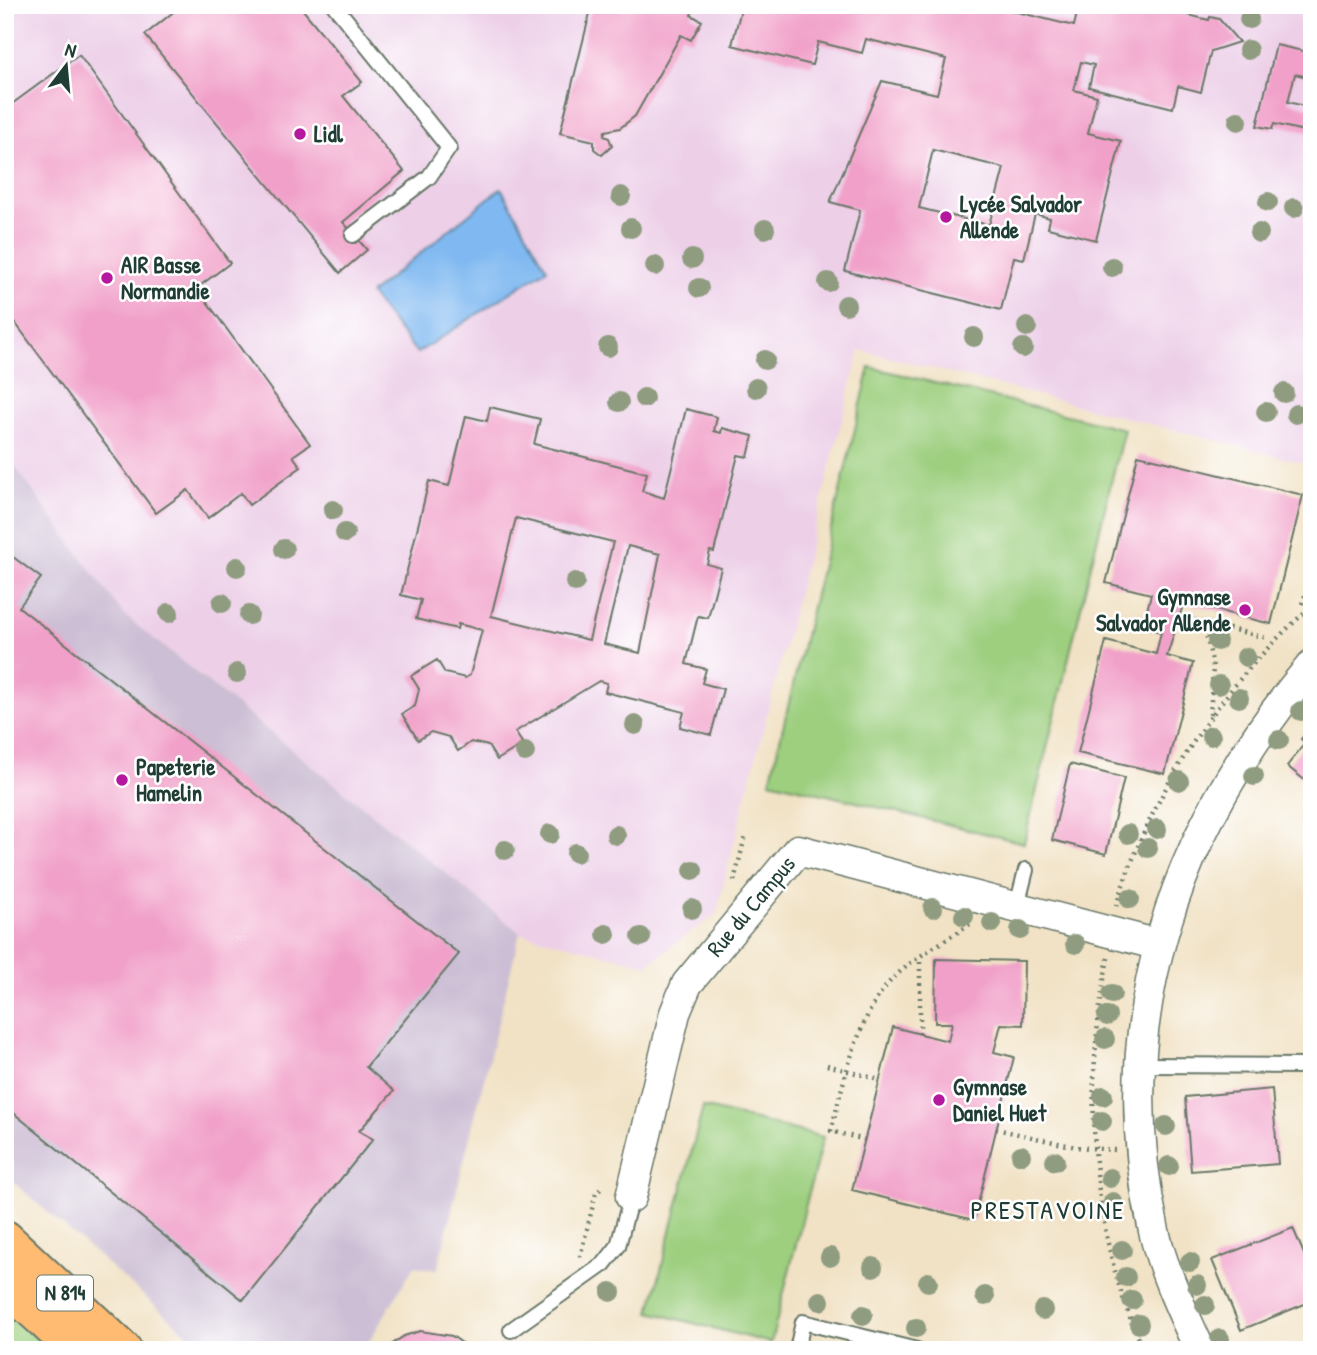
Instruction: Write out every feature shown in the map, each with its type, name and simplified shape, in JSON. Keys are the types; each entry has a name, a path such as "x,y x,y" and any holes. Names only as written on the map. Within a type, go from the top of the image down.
{"highway":[{"name":"N 814","path":"5,1240 122,1350"},
{"name":"N 814","path":"5,1283 78,1350"}],"street":[{"path":"1200,1350 1155,1233 1141,1152 1139,1106 1147,999 1159,945 1179,880 1199,835 1238,762 1312,665"},
{"name":"Rue du Campus","path":"631,1197 676,1013 687,984 798,850 1115,931 1159,945"}],"lane":[{"path":"334,5 449,148 429,177 353,234"},
{"path":"1009,904 1026,870"},
{"path":"1142,1065 1312,1066"},
{"path":"511,1330 604,1264 618,1246 631,1197"},
{"path":"797,1350 803,1322 917,1350"}],"path":[{"path":"1301,604 1312,576"},
{"path":"1144,1350 1128,1308 1109,1240 1096,1149 1092,1079 1095,1037 1115,931 1112,917 1137,847 1172,776 1210,718 1280,634 1312,606"},
{"path":"1181,617 1267,638"},
{"path":"1204,623 1213,667 1210,718"},
{"path":"732,887 745,837"},
{"path":"865,1140 831,1131 846,1070 877,998 889,982 920,959 1009,904"},
{"path":"920,959 920,1034"},
{"path":"827,1065 880,1080"},
{"path":"996,1129 1096,1149 1141,1152"},
{"path":"579,1262 596,1193 640,1159"}],"shaded area":[{"path":"5,5 1312,5 1312,465 860,350 716,914 647,965 520,933 124,615 5,453"},
{"name":"Papeterie Hamelin","path":"5,453 124,615 520,933 437,1270 414,1266 364,1350 206,1350 5,1175"}],"green space":[{"path":"870,367 1124,429 1024,843 770,781"},
{"path":"703,1107 823,1137 771,1343 650,1312"},
{"path":"5,1309 50,1350 5,1350"}],"water":[{"path":"501,188 547,269 417,353 370,294"}],"building":[{"name":"Lidl","path":"182,5 299,5 362,82 343,96 404,171 343,222 367,250 340,273 145,35"},
{"path":"592,5 695,5 691,15 702,21 691,40 681,35 635,116 620,128 605,131 604,136 609,138 612,146 602,155 594,149 594,141 560,133"},
{"path":"742,5 900,5 925,12 927,5 1002,5 1001,8 1074,26 1079,5 1182,5 1180,13 1209,20 1210,17 1219,19 1239,42 1211,51 1201,92 1178,86 1173,108 1089,87 1094,65 1081,62 1074,90 1097,96 1088,133 1121,141 1096,240 1048,228 1050,218 1035,214 1024,259 1014,257 1001,310 845,271 860,210 830,202 882,81 937,94 946,59 866,39 862,53 818,42 812,65 732,45","holes":["933,150 1004,168 989,225 919,208"]},
{"path":"1276,45 1312,53 1312,78 1295,74 1288,102 1312,108 1312,133 1274,124 1272,129 1257,126"},
{"name":"AIR Basse Normandie","path":"79,55 230,263 197,288 310,444 293,456 301,467 249,505 241,493 208,518 188,490 156,513 5,309 5,109"},
{"path":"490,407 540,419 534,444 647,473 642,491 664,498 686,409 717,417 714,431 721,433 722,428 753,436 748,457 738,455 714,552 710,551 707,564 721,568 708,618 698,616 686,664 706,669 702,683 723,689 711,735 680,727 684,712 605,692 607,683 599,681 515,732 523,744 497,760 488,746 471,742 458,751 449,737 431,732 418,740 402,714 415,706 419,689 411,676 437,660 445,673 465,678 470,675 482,630 458,624 457,629 416,619 421,600 401,595 429,481 449,486 466,416 487,421","holes":["516,518 613,542 589,640 491,616","628,546 660,554 640,653 604,644"]},
{"name":"Gymnase Salvador Allende","path":"1138,455 1303,495 1271,624 1184,602 1167,656 1193,663 1165,774 1078,753 1106,641 1156,654 1161,632 1143,627 1151,594 1106,583"},
{"name":"Papeterie Hamelin","path":"5,551 41,578 19,607 459,954 366,1067 394,1091 359,1131 373,1139 243,1300 5,1106"},
{"path":"1312,726 1312,786 1287,766 1305,743 1301,739"},
{"path":"1070,764 1124,778 1106,854 1052,840"},
{"name":"Gymnase Daniel Huet","path":"936,959 1024,961 1023,1025 1001,1024 994,1052 1014,1057 974,1220 852,1190 893,1027 948,1041 952,1023 935,1023"},
{"path":"1272,1089 1278,1164 1191,1171 1185,1097"},
{"path":"1293,1228 1312,1273 1312,1301 1241,1330 1212,1260"},
{"path":"420,1331 452,1336 472,1350 384,1350 404,1336"}],"place":[{"name":"Lidl","path":"300,134"},
{"name":"Lycée Salvador Allende","path":"946,217"},
{"name":"AIR Basse Normandie","path":"107,278"},
{"name":"Gymnase Salvador Allende","path":"1245,610"},
{"name":"Papeterie Hamelin","path":"122,780"},
{"name":"Gymnase Daniel Huet","path":"939,1100"}],"district":[{"name":"PRESTAVOINE","path":"1048,1210"}]}
